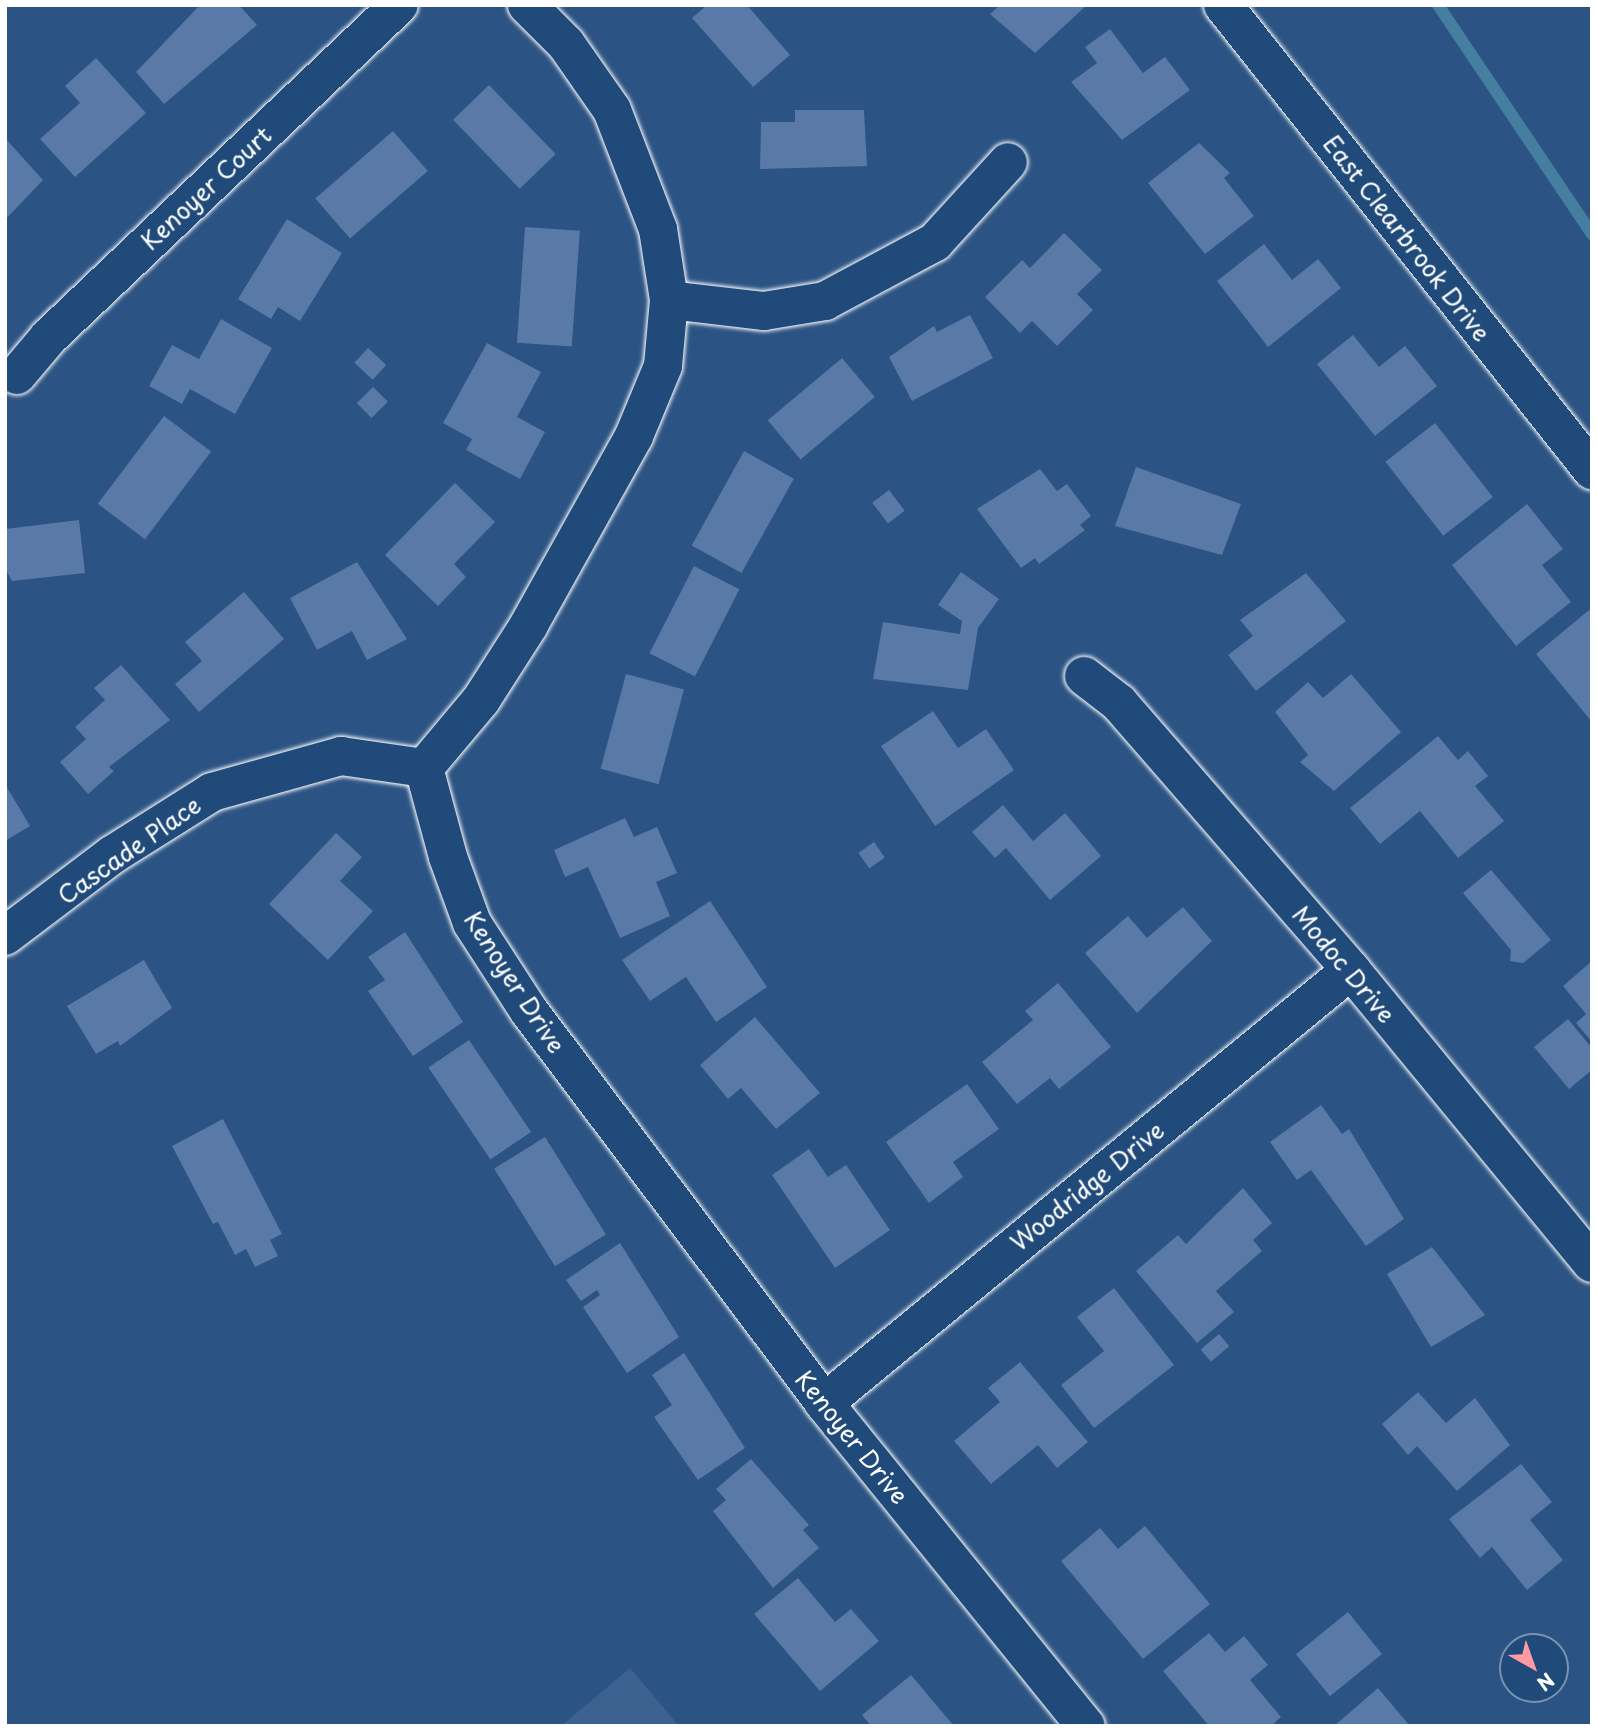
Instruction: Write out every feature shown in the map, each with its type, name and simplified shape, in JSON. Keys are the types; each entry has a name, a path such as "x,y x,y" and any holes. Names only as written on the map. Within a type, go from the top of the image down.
{"street":[{"name":"Kenoyer Court","path":"17,375 49,337 399,5"},
{"path":"424,768 481,700 634,436 663,366 669,300 658,229 612,110 566,44 527,5"},
{"name":"East Clearbrook Drive","path":"1223,5 1592,470"},
{"path":"669,300 764,311 825,301 935,242 1008,162"},
{"name":"Modoc Drive","path":"1084,676 1119,703 1351,970 1592,1263"},
{"name":"Cascade Place","path":"5,936 112,855 212,792 341,756 424,768"},
{"name":"Kenoyer Drive","path":"424,768 472,923 529,1011 824,1403 1086,1726"},
{"name":"Woodridge Drive","path":"824,1403 1351,970"}],"shaded area":[{"path":"630,1668 679,1726 561,1726"}],"building":[{"path":"200,5 239,5 257,25 164,104 136,72"},
{"path":"707,5 747,5 790,55 753,87 692,18"},
{"path":"1000,5 1087,5 1035,53 990,14"},
{"path":"1110,29 1143,73 1165,57 1190,90 1122,140 1071,82 1097,63 1085,47"},
{"path":"96,58 146,113 75,177 40,139 80,103 65,86"},
{"path":"489,85 556,154 520,189 453,120"},
{"path":"795,110 864,110 867,166 760,169 761,122 795,122"},
{"path":"393,131 428,171 350,239 315,199"},
{"path":"5,138 43,180 5,220"},
{"path":"1199,143 1230,173 1224,178 1254,216 1205,254 1148,183"},
{"path":"287,219 342,253 300,321 278,307 271,319 238,299"},
{"path":"525,227 580,231 572,347 517,343"},
{"path":"1064,233 1102,270 1077,294 1093,310 1057,346 1032,321 1020,333 985,297 1022,260 1030,268"},
{"path":"1264,244 1292,280 1318,259 1341,288 1268,347 1217,281"},
{"path":"970,315 993,358 912,401 889,357 934,326 937,332"},
{"path":"221,319 272,348 235,414 190,389 182,404 149,386 172,345 199,359"},
{"path":"1353,335 1379,367 1405,346 1437,386 1375,436 1317,364"},
{"path":"487,343 541,372 517,417 545,432 520,479 466,450 472,439 443,423"},
{"path":"368,348 386,365 373,380 354,363"},
{"path":"842,358 875,397 800,459 768,420"},
{"path":"373,387 388,402 372,418 357,403"},
{"path":"164,416 211,452 145,539 98,504"},
{"path":"1435,423 1493,497 1443,536 1385,462"},
{"path":"744,451 794,479 741,573 692,545"},
{"path":"1136,467 1241,504 1222,555 1115,526"},
{"path":"1040,469 1057,491 1067,484 1091,516 1080,525 1085,530 1039,564 1035,558 1021,568 977,509"},
{"path":"455,483 495,522 454,564 466,577 438,606 385,555"},
{"path":"889,490 905,511 888,523 872,503"},
{"path":"1527,504 1563,549 1542,565 1571,602 1516,646 1452,565"},
{"path":"79,520 85,573 12,581 5,568 5,529"},
{"path":"357,562 407,639 367,660 352,631 317,650 290,598"},
{"path":"694,566 739,589 695,676 650,653"},
{"path":"961,572 999,599 978,628 968,690 873,679 883,622 960,634 962,621 938,605"},
{"path":"1306,573 1346,621 1256,691 1228,655 1253,636 1240,620"},
{"path":"244,592 284,639 199,712 175,684 202,661 185,642"},
{"path":"1589,610 1592,613 1592,722 1536,654"},
{"path":"121,665 170,720 109,767 114,771 88,794 60,762 86,739 75,727 105,700 94,688"},
{"path":"626,674 684,690 659,784 601,769"},
{"path":"1351,674 1401,732 1334,791 1300,762 1308,755 1275,712 1308,682 1323,698"},
{"path":"933,711 958,748 986,729 1014,770 935,826 881,746"},
{"path":"1438,736 1458,760 1468,751 1488,776 1475,786 1504,821 1458,858 1420,811 1380,844 1350,808"},
{"path":"5,784 30,826 5,841"},
{"path":"1003,805 1033,841 1065,813 1101,856 1050,900 1006,848 995,858 972,832"},
{"path":"625,818 634,837 657,827 677,873 656,882 670,916 620,938 588,867 565,877 554,850"},
{"path":"336,833 362,857 340,881 373,911 328,960 269,904"},
{"path":"874,842 885,858 869,868 858,853"},
{"path":"1491,870 1551,940 1523,963 1510,961 1511,950 1463,893"},
{"path":"710,901 767,987 716,1022 686,977 650,1001 622,960"},
{"path":"1183,907 1212,941 1137,1013 1085,953 1128,916 1147,938"},
{"path":"405,932 463,1022 413,1056 368,991 385,980 368,957"},
{"path":"144,960 172,1008 120,1046 118,1041 96,1054 67,1006"},
{"path":"1592,961 1592,1042 1576,1023 1586,1014 1563,986"},
{"path":"1058,983 1111,1047 1059,1089 1050,1078 1017,1104 982,1062 1033,1020 1025,1011"},
{"path":"755,1017 820,1093 776,1129 741,1088 728,1099 700,1065"},
{"path":"1568,1019 1592,1048 1592,1070 1569,1089 1534,1047"},
{"path":"469,1040 531,1132 490,1159 428,1067"},
{"path":"967,1084 999,1129 953,1162 963,1177 929,1203 886,1142"},
{"path":"1321,1105 1342,1134 1349,1129 1404,1219 1366,1246 1311,1170 1297,1180 1270,1142"},
{"path":"223,1119 282,1234 270,1240 278,1256 255,1267 246,1249 235,1255 218,1222 213,1224 172,1146"},
{"path":"545,1137 606,1235 555,1266 494,1169"},
{"path":"809,1149 828,1177 846,1165 890,1230 835,1268 772,1175"},
{"path":"1243,1188 1272,1223 1253,1240 1262,1251 1216,1291 1234,1312 1197,1343 1136,1271 1178,1235 1186,1244"},
{"path":"620,1243 679,1337 627,1373 583,1307 600,1295 597,1290 581,1301 566,1280"},
{"path":"1432,1247 1485,1315 1431,1347 1387,1274"},
{"path":"1114,1288 1174,1365 1094,1428 1061,1385 1104,1351 1077,1317"},
{"path":"1219,1334 1229,1346 1211,1362 1201,1349"},
{"path":"684,1353 745,1448 698,1480 654,1417 672,1405 652,1375"},
{"path":"1020,1362 1088,1442 1057,1468 1038,1445 991,1484 954,1441 1000,1402 988,1388"},
{"path":"1418,1392 1446,1423 1475,1398 1510,1445 1457,1491 1417,1446 1408,1455 1382,1424"},
{"path":"751,1459 809,1525 803,1530 819,1548 773,1588 713,1511 726,1500 716,1489"},
{"path":"1521,1464 1552,1502 1530,1520 1563,1560 1527,1590 1492,1547 1480,1558 1449,1519"},
{"path":"1145,1526 1210,1604 1143,1659 1061,1561 1100,1528 1118,1549"},
{"path":"798,1578 835,1622 851,1609 879,1641 820,1691 754,1614"},
{"path":"1348,1612 1382,1654 1330,1696 1296,1654"},
{"path":"1209,1633 1225,1652 1244,1636 1268,1665 1250,1680 1281,1717 1271,1726 1209,1726 1163,1671"},
{"path":"911,1675 954,1726 871,1726 862,1715"},
{"path":"1378,1688 1410,1726 1334,1726"}],"waterway":[{"path":"1438,5 1592,234"}]}
